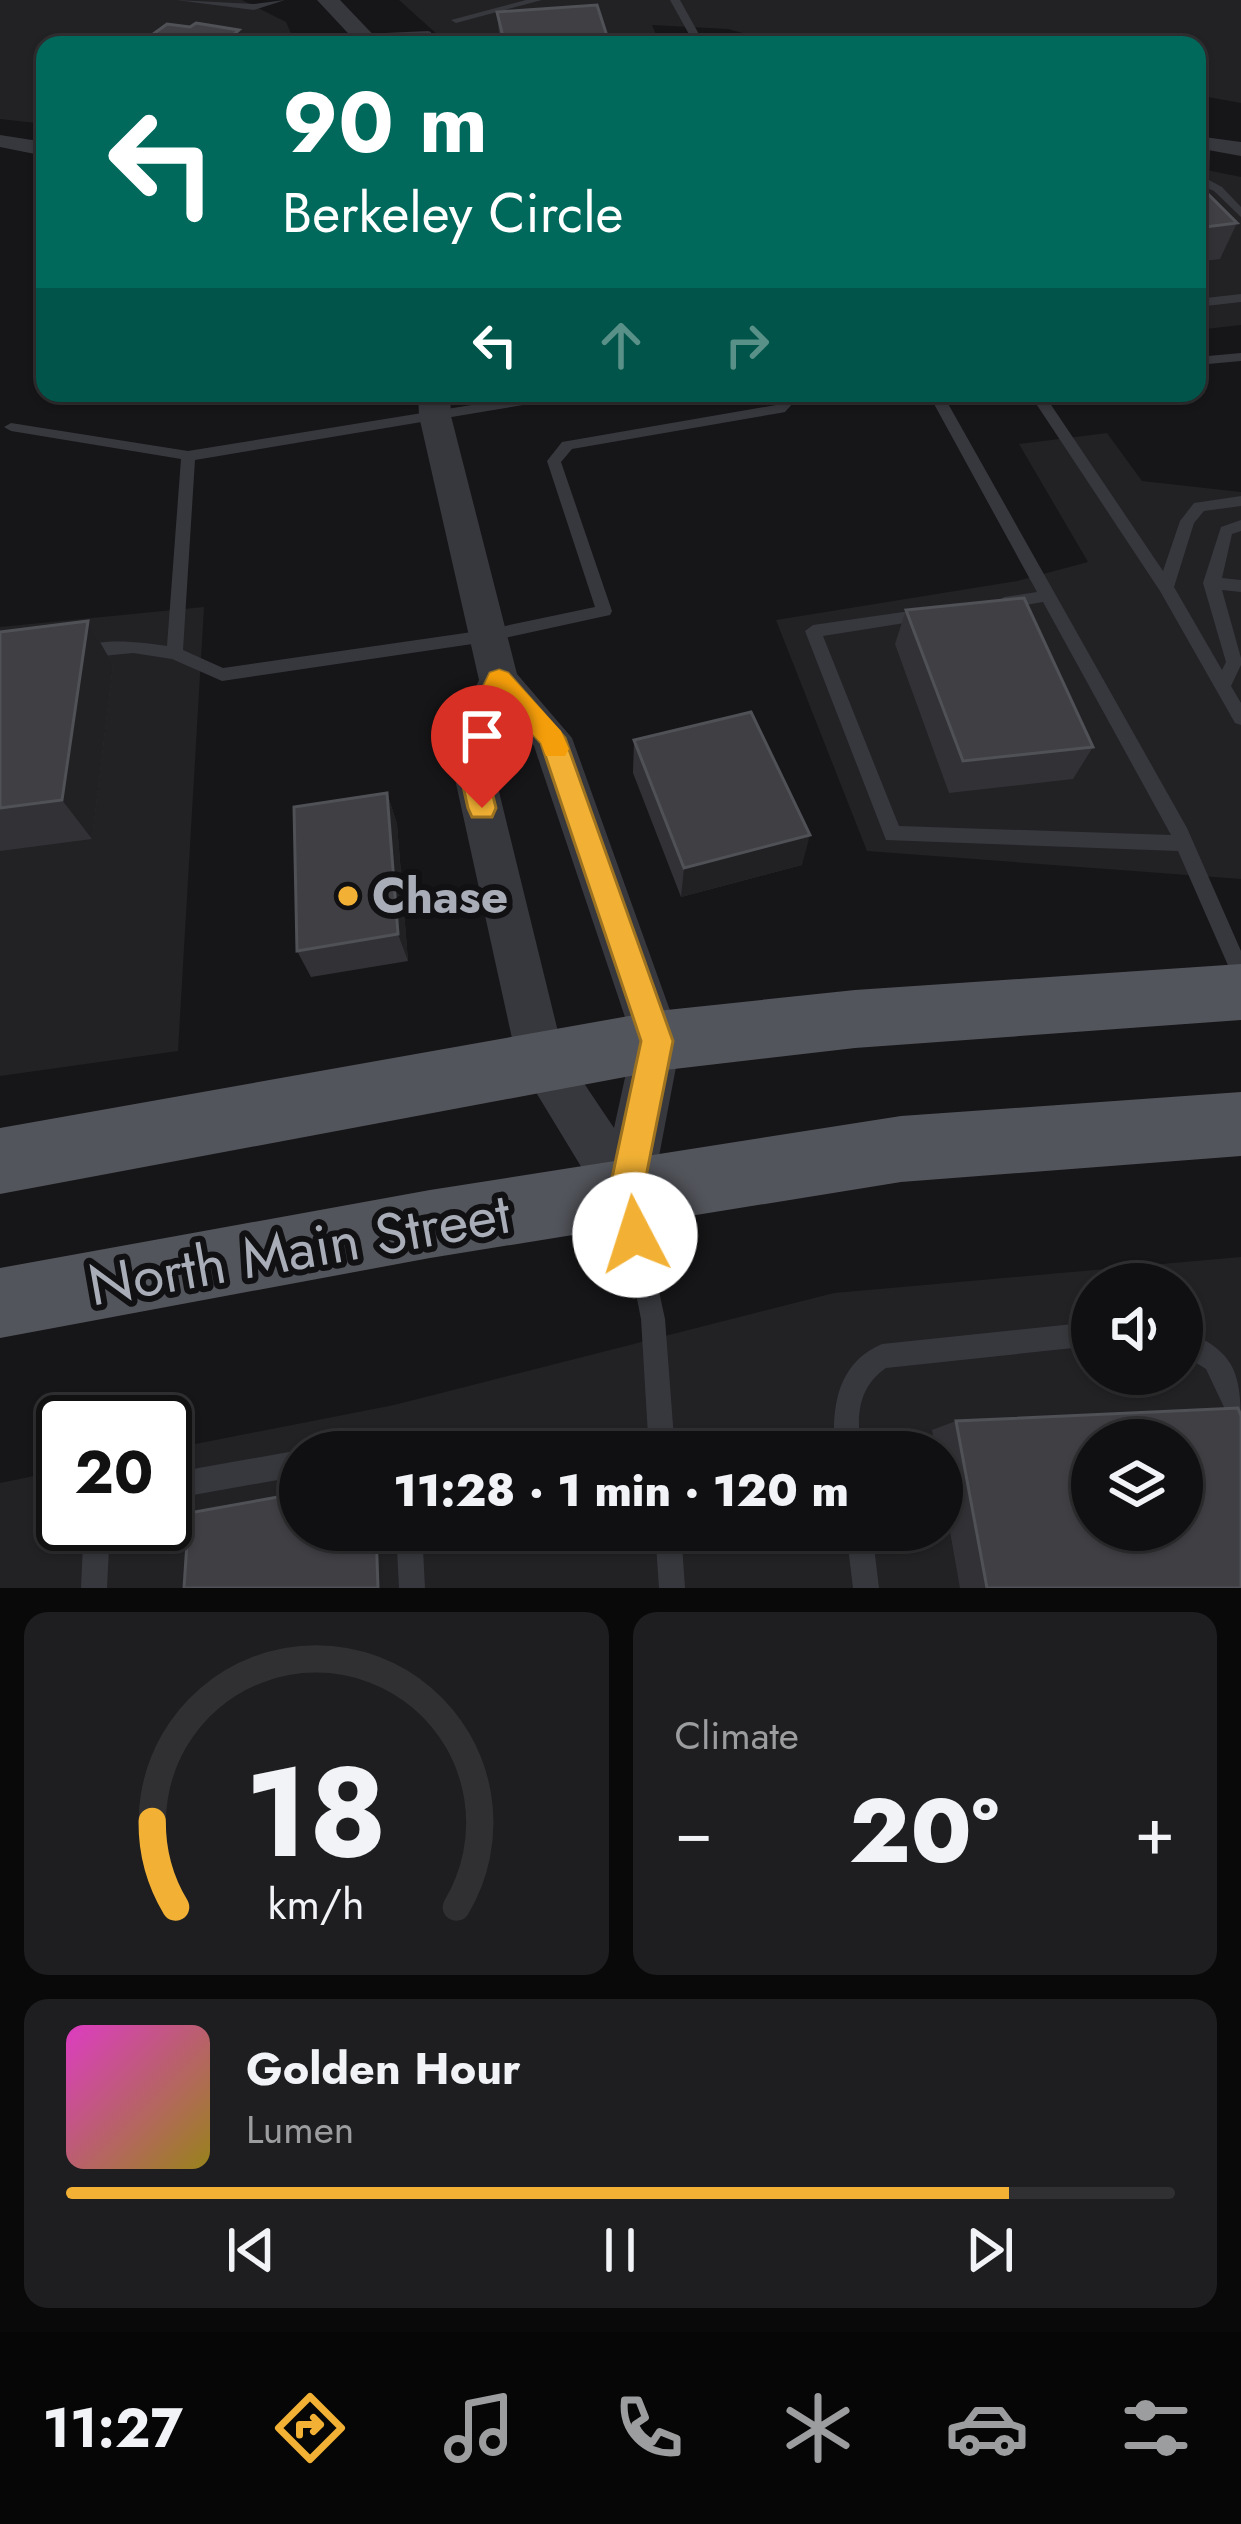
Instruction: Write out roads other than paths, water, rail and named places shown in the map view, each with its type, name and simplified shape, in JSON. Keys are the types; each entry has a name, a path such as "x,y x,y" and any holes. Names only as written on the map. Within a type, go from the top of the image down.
{"main road":[{"path":"0,1161 657,1041 855,1019 1241,992"},
{"name":"North Main Street","path":"0,1303 626,1192 901,1149 1241,1124"}],"street":[{"path":"328,0 363,36"},
{"path":"0,141 36,147"},
{"path":"1206,144 1241,148"},
{"path":"434,405 499,680 552,738 657,1041 626,1192"},
{"path":"499,680 468,747 541,1061 626,1192"}],"lane":[{"path":"181,0 254,8 280,0"},
{"path":"425,36 537,0"},
{"path":"675,0 695,36"},
{"path":"411,36 428,34"},
{"path":"1206,184 1218,189 1241,214"},
{"path":"1206,302 1241,298"},
{"path":"1206,360 1241,356"},
{"path":"11,427 188,456 468,402"},
{"path":"67,654 133,647 175,653 222,675 486,635 604,611 554,461 567,445 780,409 787,402"},
{"path":"940,402 1184,843 1241,973"},
{"path":"1042,402 1166,587 1241,718"},
{"path":"175,653 188,456"},
{"path":"1166,587 1187,521 1199,507 1241,501"},
{"path":"1222,687 1234,662 1211,584 1212,566 1226,531 1241,525"},
{"path":"1211,584 1241,586"},
{"path":"977,607 1047,596"},
{"path":"953,610 813,632 893,834 1184,843"},
{"path":"626,1192 653,1319 661,1431"},
{"path":"845,1431 847,1396 865,1366 882,1356 1071,1336"},
{"path":"1203,1353 1216,1360 1241,1415"},
{"path":"192,1482 279,1467"},
{"path":"94,1588 96,1551"},
{"path":"410,1551 412,1588"},
{"path":"669,1551 672,1588"},
{"path":"862,1551 866,1588"}],"place":[{"name":"Chase","path":"348,896"}]}
